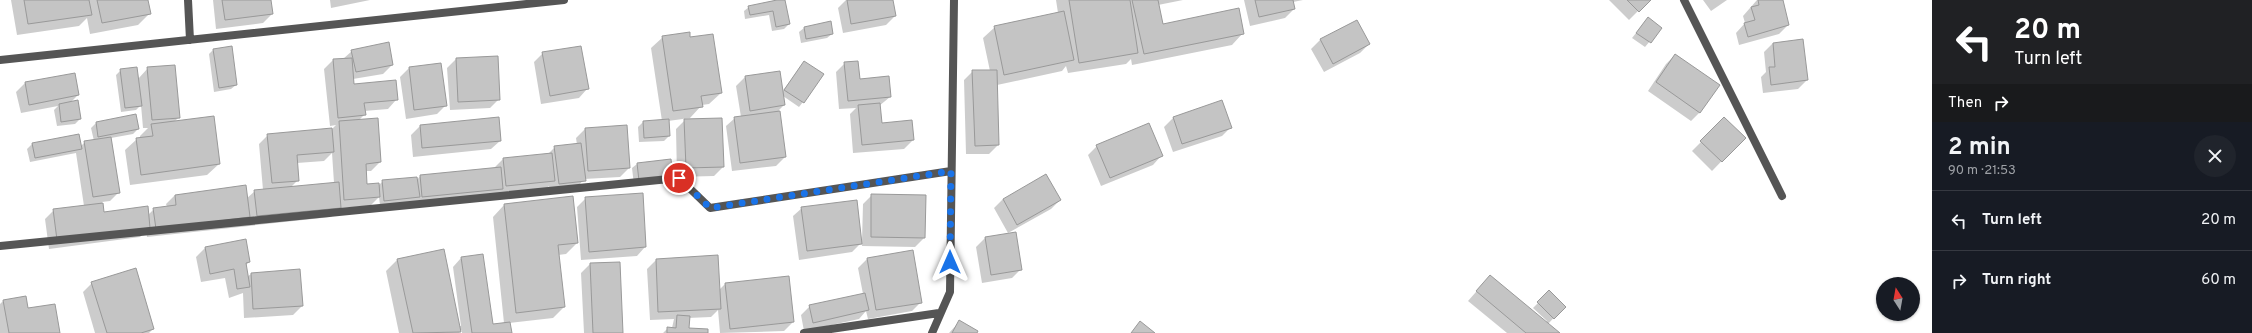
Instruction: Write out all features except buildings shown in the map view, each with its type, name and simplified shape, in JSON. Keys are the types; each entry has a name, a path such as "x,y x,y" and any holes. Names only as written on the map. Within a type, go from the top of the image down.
{"street":[{"path":"188,0 190,40"},
{"path":"0,60 564,0"},
{"path":"932,333 939,313 950,292 954,0"},
{"path":"1684,0 1782,196"},
{"path":"0,246 679,178 710,208 951,171"},
{"path":"804,333 939,313"}],"route":[{"path":"679,178 710,208 951,171 950,262"}]}
